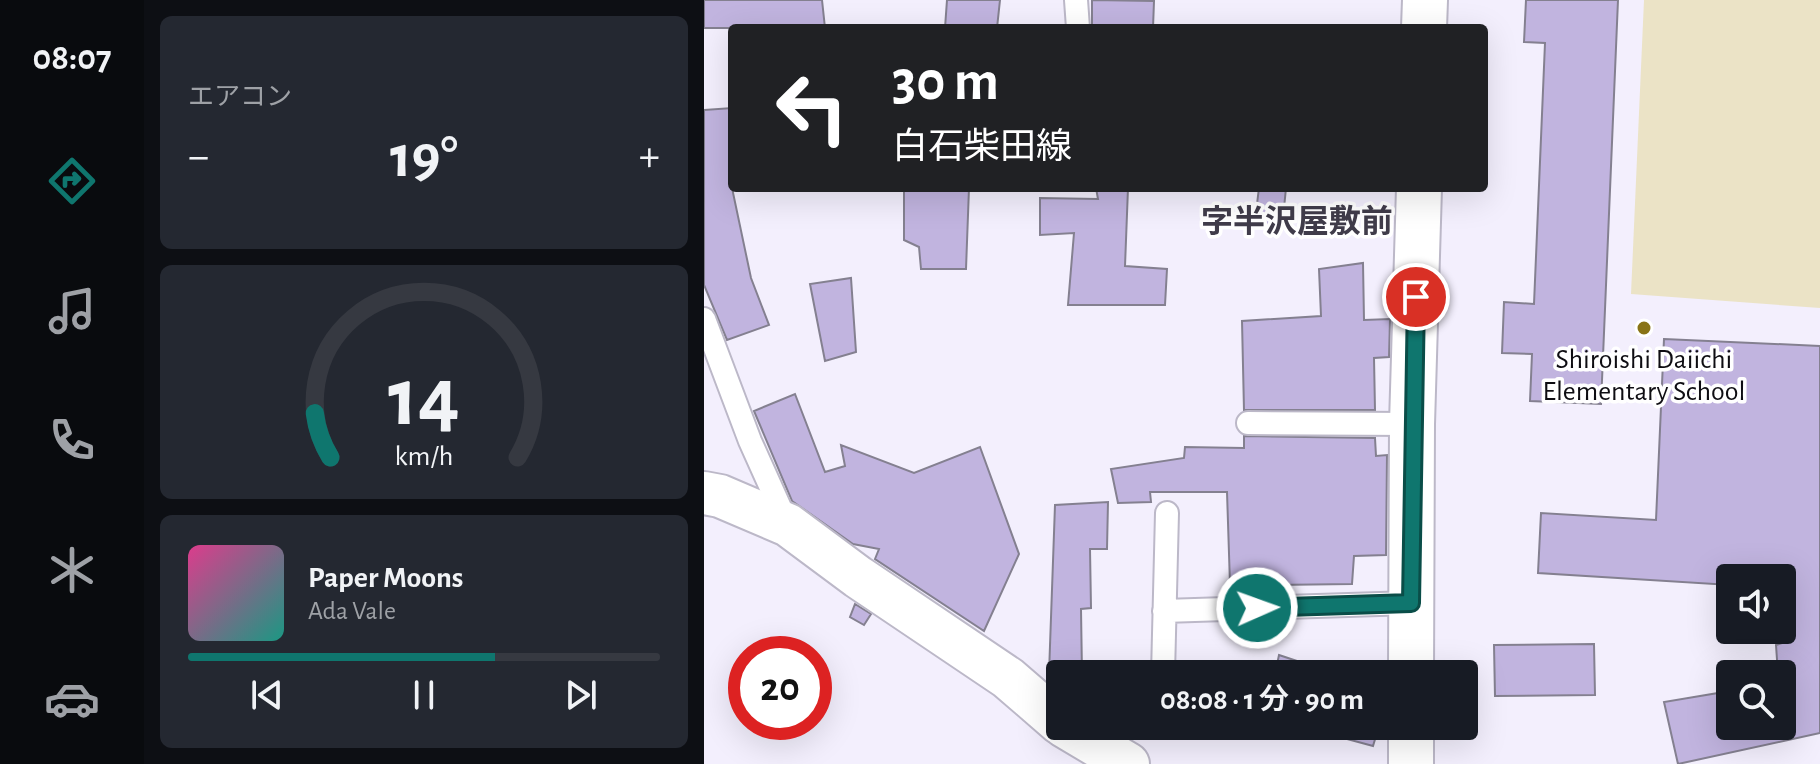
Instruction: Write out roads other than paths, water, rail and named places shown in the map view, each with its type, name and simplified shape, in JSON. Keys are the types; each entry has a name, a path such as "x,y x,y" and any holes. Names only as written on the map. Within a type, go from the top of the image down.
{"main road":[{"path":"1424,24 1425,0"},
{"path":"1411,660 1412,424 1419,192"},
{"path":"1411,740 1411,764"}],"street":[{"path":"704,493 720,496 788,525 858,577 1008,678 1046,709"},
{"path":"1089,740 1128,764"}],"lane":[{"path":"1076,0 1078,24"},
{"path":"704,319 750,441 788,525"},
{"path":"1248,423 1412,424"},
{"path":"1163,660 1167,513"},
{"path":"1164,611 1411,603"}],"place":[{"name":"Shiroishi Daiichi Elementary School","path":"1644,328"}],"district":[{"name":"字半沢屋敷前","path":"1297,221"}]}
